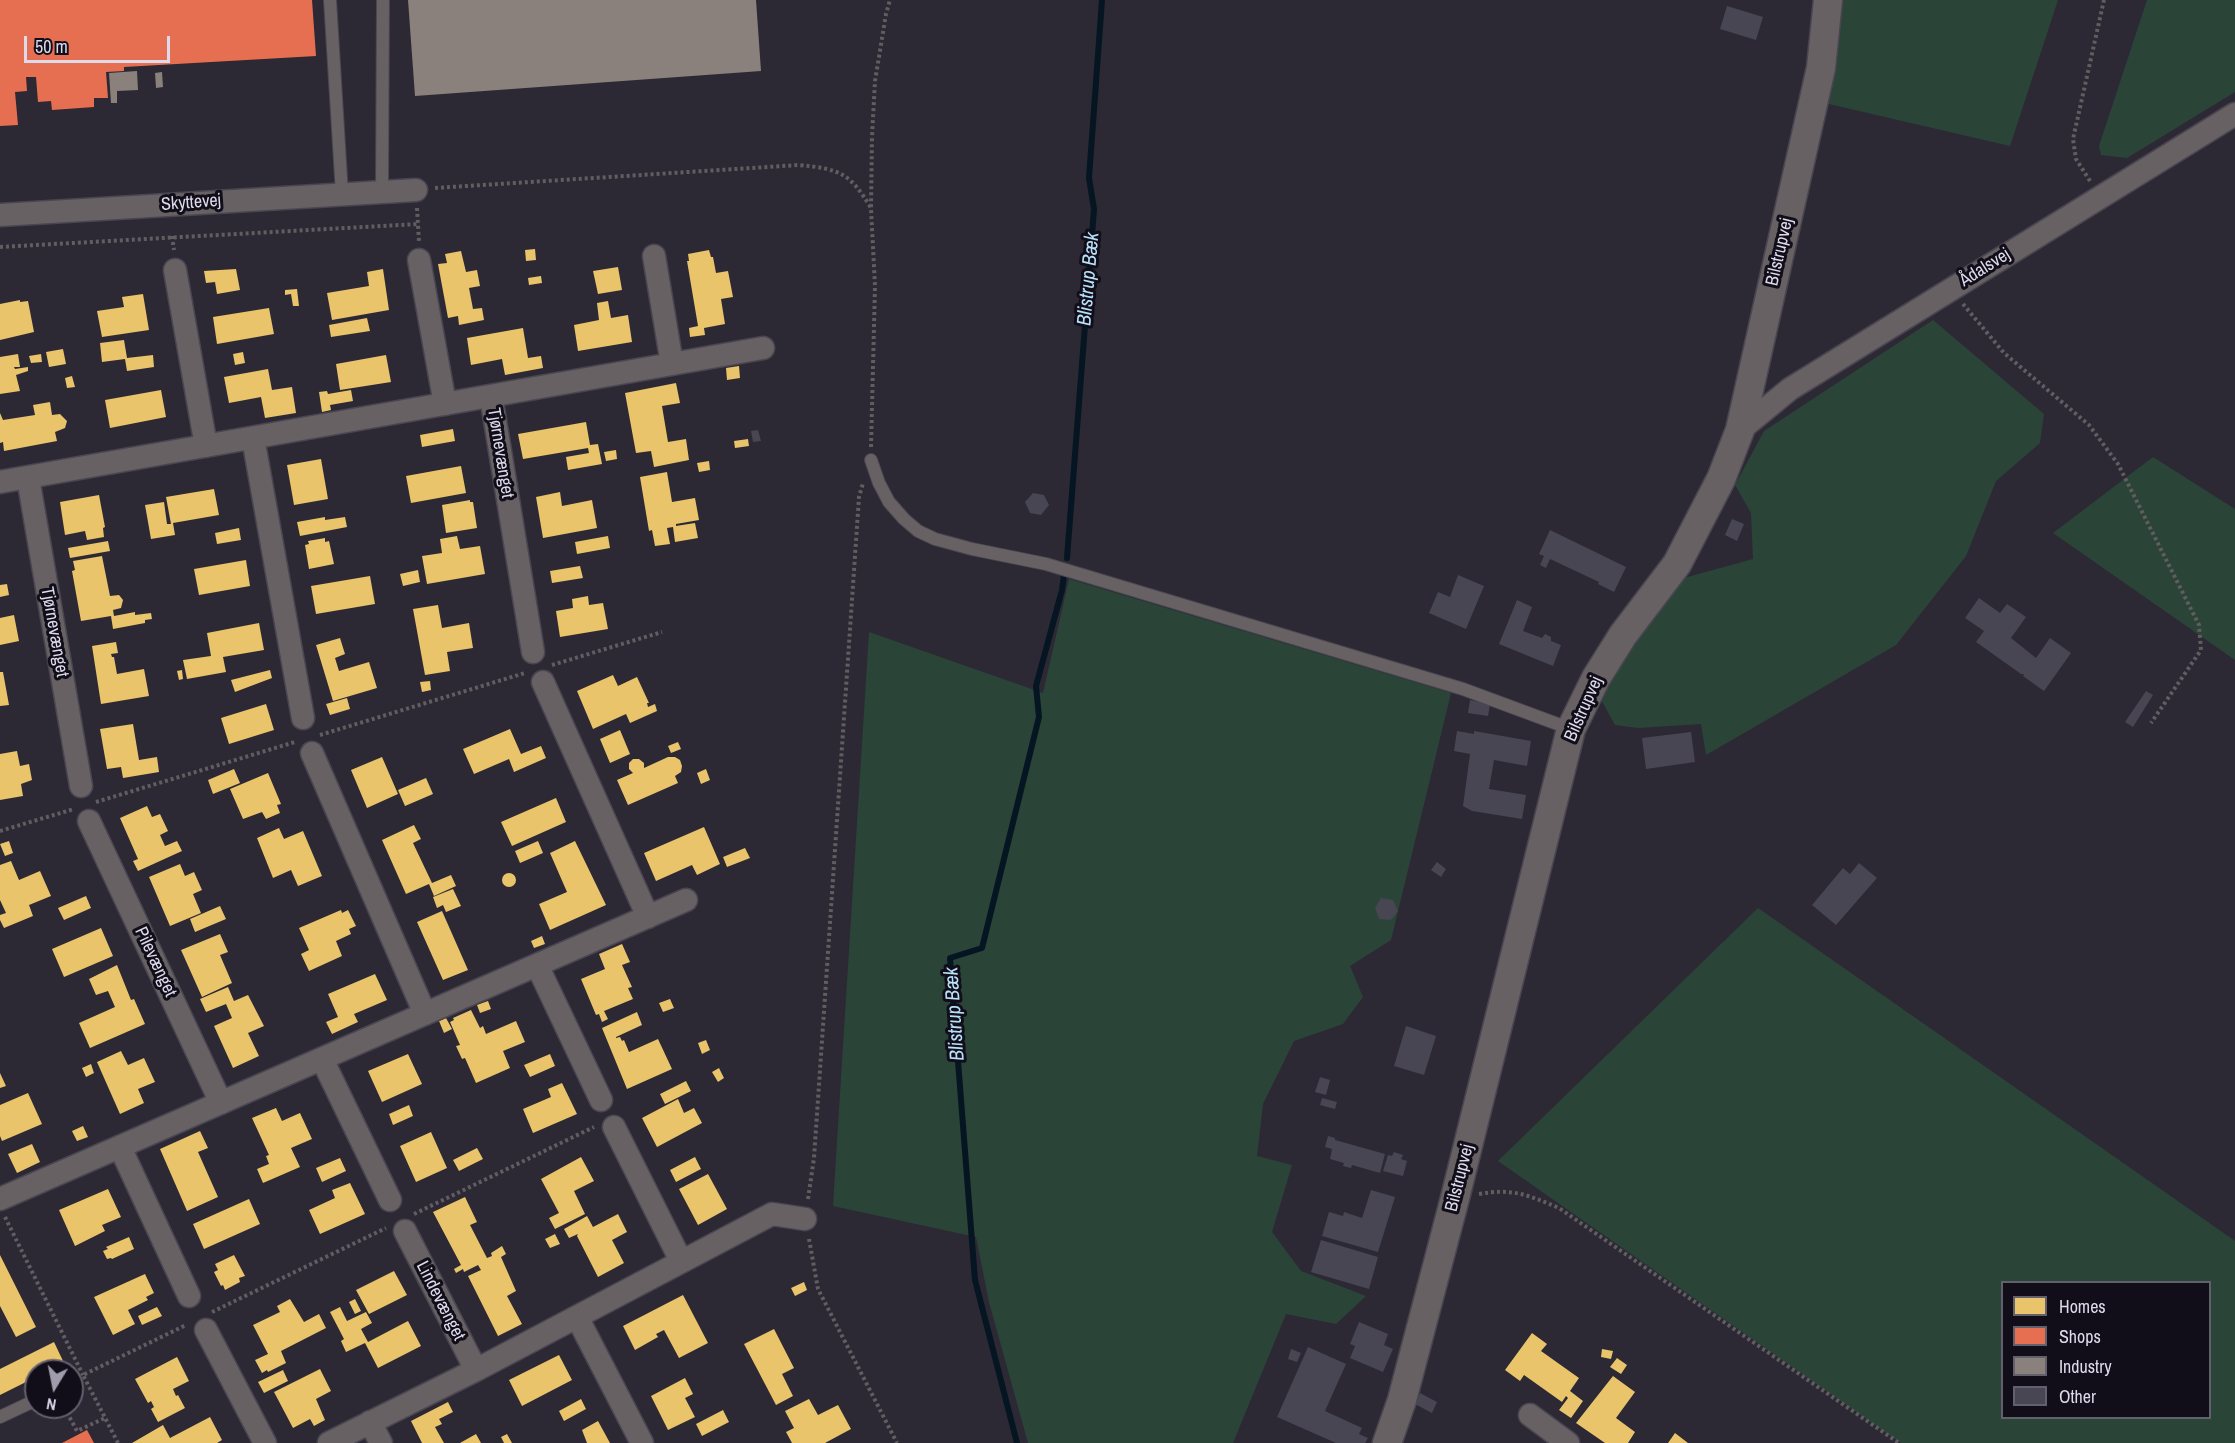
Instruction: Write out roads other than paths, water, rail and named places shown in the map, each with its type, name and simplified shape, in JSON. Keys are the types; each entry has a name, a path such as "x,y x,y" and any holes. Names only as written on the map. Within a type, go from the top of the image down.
{"street":[{"name":"Bilstrupvej","path":"1387,1443 1402,1400 1455,1198 1570,729 1596,678 1623,635 1677,564 1721,479 1740,430 1821,68 1828,0"},
{"name":"Ådalsvej","path":"1740,430 1790,389 2235,114"},
{"name":"Skyttevej","path":"0,215 416,190"},
{"path":"654,256 672,364"},
{"path":"420,260 445,404"},
{"path":"176,270 206,446"},
{"name":"Tjørnevænget","path":"0,482 763,348"},
{"name":"Tjørnevænget","path":"491,396 539,668 648,917"},
{"path":"253,438 303,718"},
{"name":"Tjørnevænget","path":"28,478 88,804"},
{"path":"309,743 425,1014"},
{"name":"Pilevænget","path":"88,804 221,1103"},
{"path":"0,1199 686,900"},
{"path":"537,965 601,1100"},
{"path":"322,1059 390,1200"},
{"path":"607,1125 681,1262"},
{"path":"120,1147 189,1296"},
{"path":"329,1443 476,1370 772,1214 805,1219"},
{"name":"Lindevænget","path":"402,1224 476,1370"},
{"path":"577,1317 642,1443"},
{"path":"201,1322 265,1443"},
{"path":"1530,1415 1568,1443"},
{"path":"370,1422 381,1443"}],"lane":[{"path":"330,0 342,194"},
{"path":"382,192 383,0"},
{"path":"871,460 889,502 903,519 918,531 935,539 1057,567 1463,689 1570,729"},
{"path":"0,1418 24,1406"}],"waterway":[{"name":"Blistrup Bæk","path":"1067,558 1094,209 1089,178 1102,0"},
{"name":"Blistrup Bæk","path":"1017,1443 975,1280 950,958 982,948 1039,717 1036,686 1064,575"}]}
